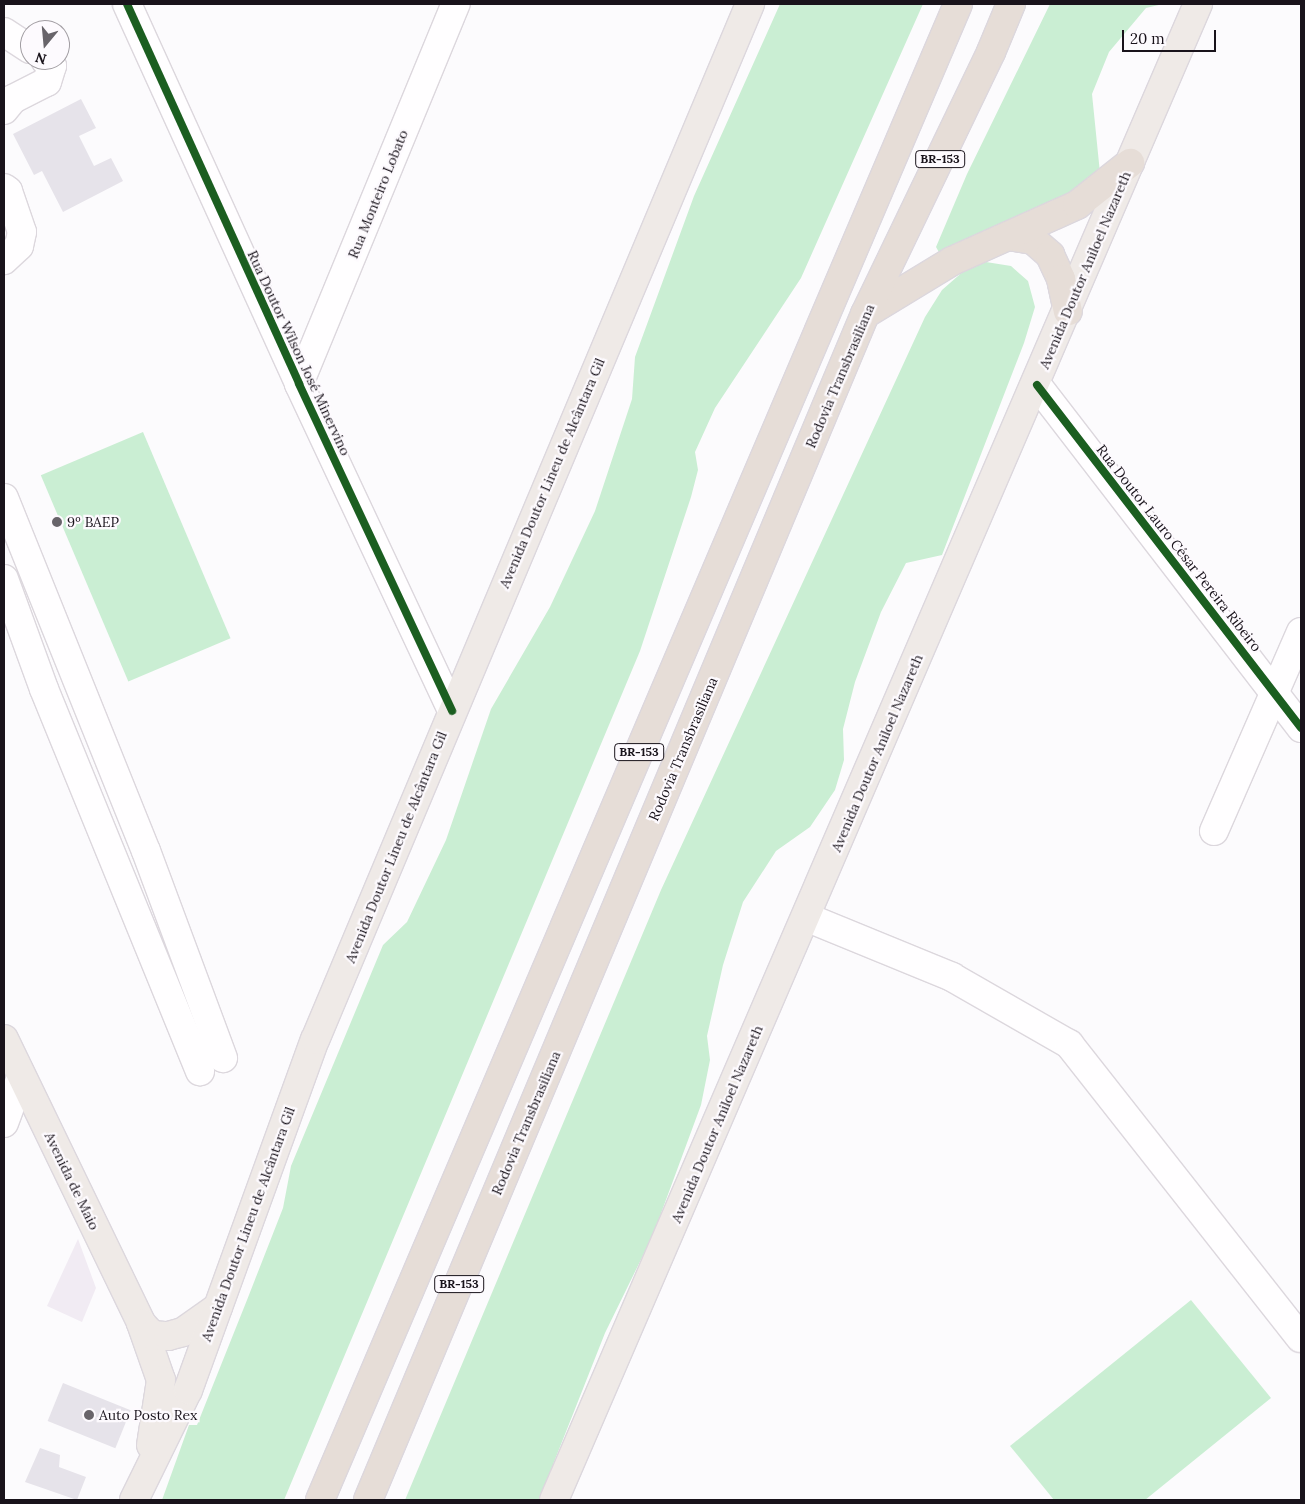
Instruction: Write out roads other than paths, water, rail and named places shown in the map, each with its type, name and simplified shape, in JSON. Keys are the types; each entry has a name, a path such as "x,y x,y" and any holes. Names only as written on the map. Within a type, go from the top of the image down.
{"highway":[{"name":"BR-153","path":"320,1500 958,4"},
{"name":"Rodovia Transbrasiliana","path":"368,1500 865,314 991,52 1010,4"},
{"path":"865,314 952,262 1077,205 1130,163"},
{"path":"1008,236 1033,240 1050,255 1061,279 1068,310"}],"main road":[{"name":"Avenida Doutor Lineu de Alcântara Gil","path":"134,1500 146,1472 188,1390 315,1040 750,4"},
{"name":"Avenida Doutor Aniloel Nazareth","path":"554,1500 1037,385 1198,4"},
{"name":"Avenida de Maio","path":"4,1039 141,1323 161,1380 146,1472"},
{"path":"141,1323 152,1335 168,1336 183,1332 218,1307"}],"street":[{"name":"Rua Doutor Wilson José Minervino","path":"127,4 298,384 452,711"},
{"name":"Rua Monteiro Lobato","path":"298,384 456,4"},
{"path":"4,32 20,42"},
{"path":"4,110 14,100 47,82 51,70"},
{"path":"4,188 8,191 22,232 19,246 4,260"},
{"name":"Rua Doutor Lauro César Pereira Ribeiro","path":"1037,385 1301,728"},
{"path":"4,498 146,851 211,1065 44,689 4,579"},
{"path":"1214,832 1301,632"},
{"path":"806,917 952,977 1069,1044 1300,1338"},
{"path":"4,1123 21,1077"}],"place":[{"name":"9º BAEP","path":"57,522"},
{"name":"Auto Posto Rex","path":"89,1415"}]}
